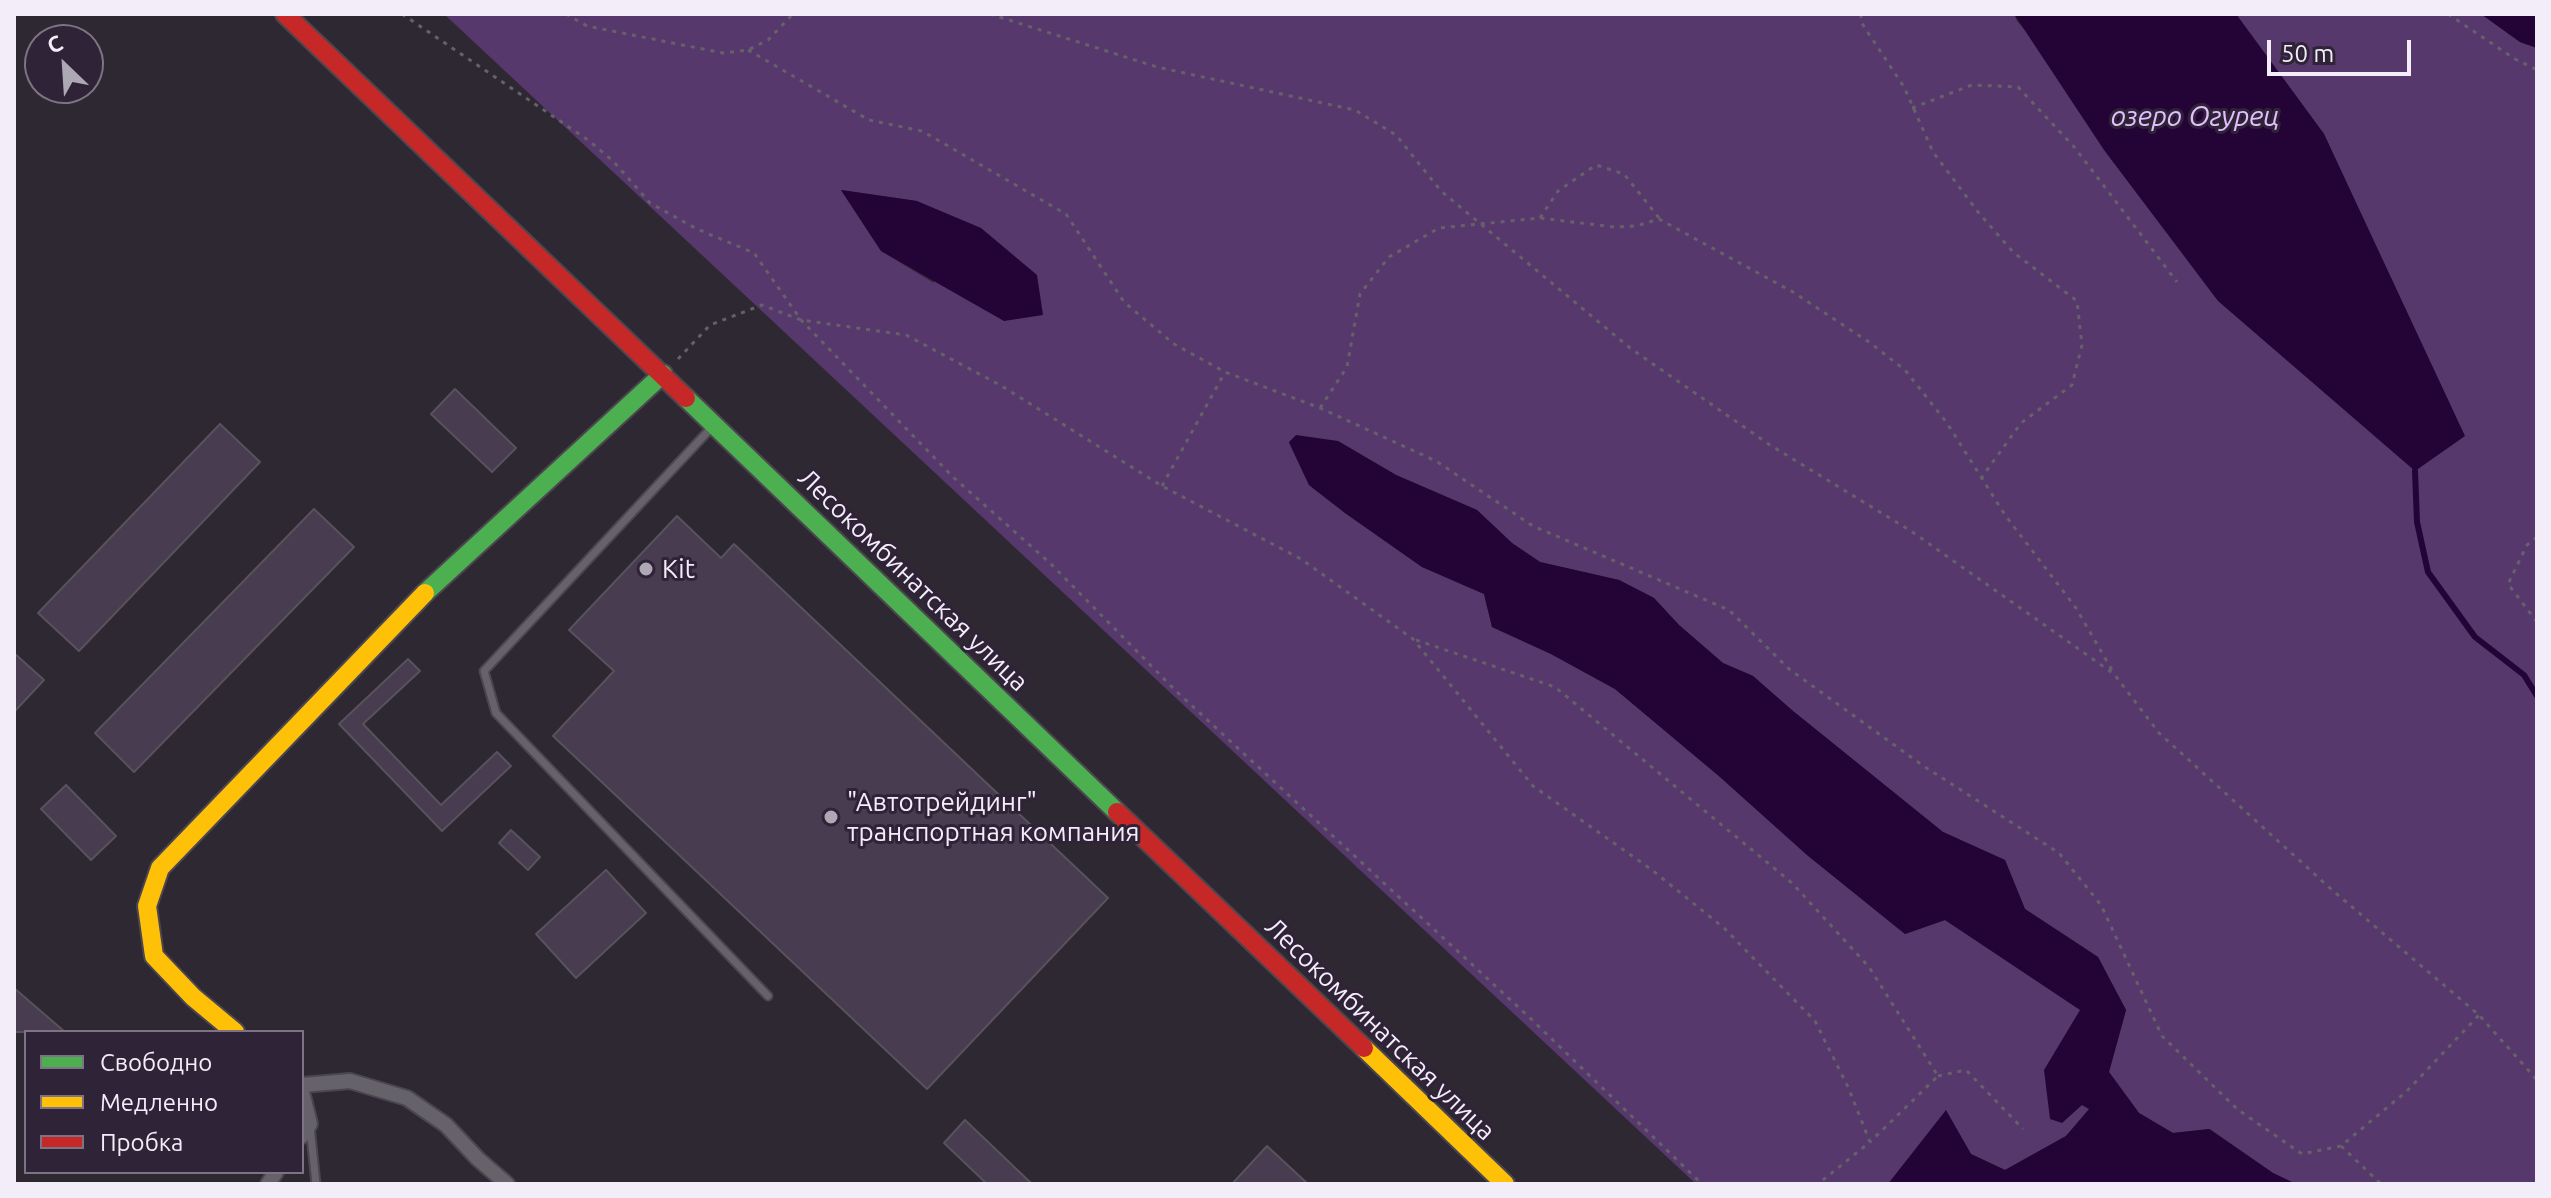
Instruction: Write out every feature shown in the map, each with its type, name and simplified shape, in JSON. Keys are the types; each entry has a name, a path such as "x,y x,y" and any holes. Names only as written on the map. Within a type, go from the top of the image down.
{"street":[{"name":"Лесокомбинатская улица","path":"285,14 1505,1184"},
{"path":"233,1030 193,997 154,956 147,906 160,868 442,575 663,374"},
{"path":"304,1085 350,1081 407,1098 446,1125 507,1184"}],"lane":[{"path":"714,424 484,671 496,713 768,996"},
{"path":"306,1130 316,1184"}],"path":[{"path":"402,14 588,140 613,161 650,203 697,229 754,253 801,320 954,478 1050,563 1176,691 1530,1018 1702,1184"},
{"path":"566,14 587,26 723,53 748,50 768,40 793,14"},
{"path":"990,14 1157,67 1355,110 1396,135 1441,191 1630,348 1770,445 1911,531 2114,674"},
{"path":"1861,14 1861,22 1904,87 1933,152 1978,212 2013,252 2077,301 2082,345 2072,385 2021,423 1982,477"},
{"path":"2448,14 2515,59 2537,70"},
{"path":"748,50 869,120 922,131 1066,214 1124,302 1174,344 1225,372 1320,408 1436,461 1533,526 1729,610 1789,669 1922,765 2059,853 2101,905 2162,1036 2237,1109 2302,1154 2341,1146 2407,1091 2479,1015"},
{"path":"1912,108 1972,85 2018,87 2075,148 2177,282"},
{"path":"1540,218 1558,191 1596,165 1624,174 1659,219 1793,292 1869,342 1905,370 1947,423 2005,515 2076,608 2114,674 2159,733 2331,889 2479,1015 2537,1080"},
{"path":"1320,408 1347,367 1360,294 1389,257 1439,228 1540,218 1614,227 1636,226 1659,219"},
{"path":"663,374 710,325 762,305 801,320 906,335 1000,385 1162,486 1301,559 1413,639 1533,786 1652,870 1724,928 1815,1021 1848,1087 1870,1142"},
{"path":"1162,486 1225,372"},
{"path":"2537,537 2527,545 2508,584 2537,622"},
{"path":"1413,639 1555,687 1781,874 1869,967 1938,1076"},
{"path":"1818,1184 1870,1142 1938,1076 1966,1070 2023,1129"},
{"path":"2341,1146 2381,1184"}],"shaded area":[{"path":"444,14 2014,14 2416,470 2464,436 2324,134 2236,14 2481,14 2520,42 2537,48 2537,1184 2296,1184 2273,1173 2210,1129 2173,1133 2139,1113 2109,1072 2126,1010 2098,957 2025,909 2005,860 1943,832 1753,676 1723,663 1679,625 1654,598 1619,580 1540,562 1512,543 1477,510 1396,475 1338,441 1289,443 1309,485 1422,567 1484,594 1492,627 1551,654 1615,689 1807,855 1905,934 1945,920 2081,1010 2082,1105 2090,1109 2066,1136 2005,1170 1971,1154 1946,1111 1888,1184 1696,1184","holes":["841,190 917,201 934,283 881,251"]}],"water":[{"name":"озеро Огурец","path":"2014,14 2236,14 2324,134 2465,436 2415,471 2218,301 2104,150"},
{"path":"2481,14 2537,14 2537,48 2520,42"},
{"path":"841,190 917,201 981,228 1037,275 1043,315 1004,321 881,251"},
{"path":"1296,435 1338,441 1396,475 1477,510 1512,543 1540,562 1619,580 1654,598 1679,625 1723,663 1753,676 1943,832 2005,860 2025,909 2098,957 2126,1010 2109,1072 2139,1113 2173,1133 2209,1129 2273,1173 2296,1184 1888,1184 1946,1110 1971,1154 2005,1170 2066,1136 2089,1109 2082,1105 2062,1123 2050,1119 2044,1070 2080,1010 1945,920 1905,934 1807,855 1615,689 1551,654 1492,627 1484,594 1422,567 1309,485 1289,442"}],"building":[{"path":"455,389 516,448 492,472 431,414"},
{"path":"220,424 260,462 79,651 38,613"},
{"path":"314,509 354,547 134,772 95,733"},
{"name":"\"Автотрейдинг\" транспортная компания","path":"677,516 721,558 734,544 1108,898 927,1089 553,736 614,671 569,630"},
{"path":"14,653 44,680 14,712"},
{"path":"408,659 420,671 363,724 441,805 497,752 511,766 442,831 339,724"},
{"path":"66,785 116,836 91,860 41,809"},
{"path":"511,830 540,857 528,870 499,843"},
{"path":"606,870 646,913 576,978 536,934"},
{"path":"14,988 63,1030 24,1030 14,1032"},
{"path":"965,1120 1032,1184 987,1184 944,1143"},
{"path":"1267,1146 1308,1184 1232,1184"}],"waterway":[{"path":"2415,471 2417,522 2428,572 2475,637 2524,675 2537,696"}],"traffic: fast":[{"path":"425,593 663,374"},
{"path":"686,398 1117,812"}],"traffic: slow":[{"path":"233,1030 193,997 154,956 147,906 160,868 425,593"},
{"path":"1364,1048 1505,1184"}],"traffic: jam":[{"path":"285,14 686,398"},
{"path":"1117,812 1364,1048"}],"place":[{"name":"Kit","path":"646,569"},
{"name":"\"Автотрейдинг\" транспортная компания","path":"831,817"}]}
